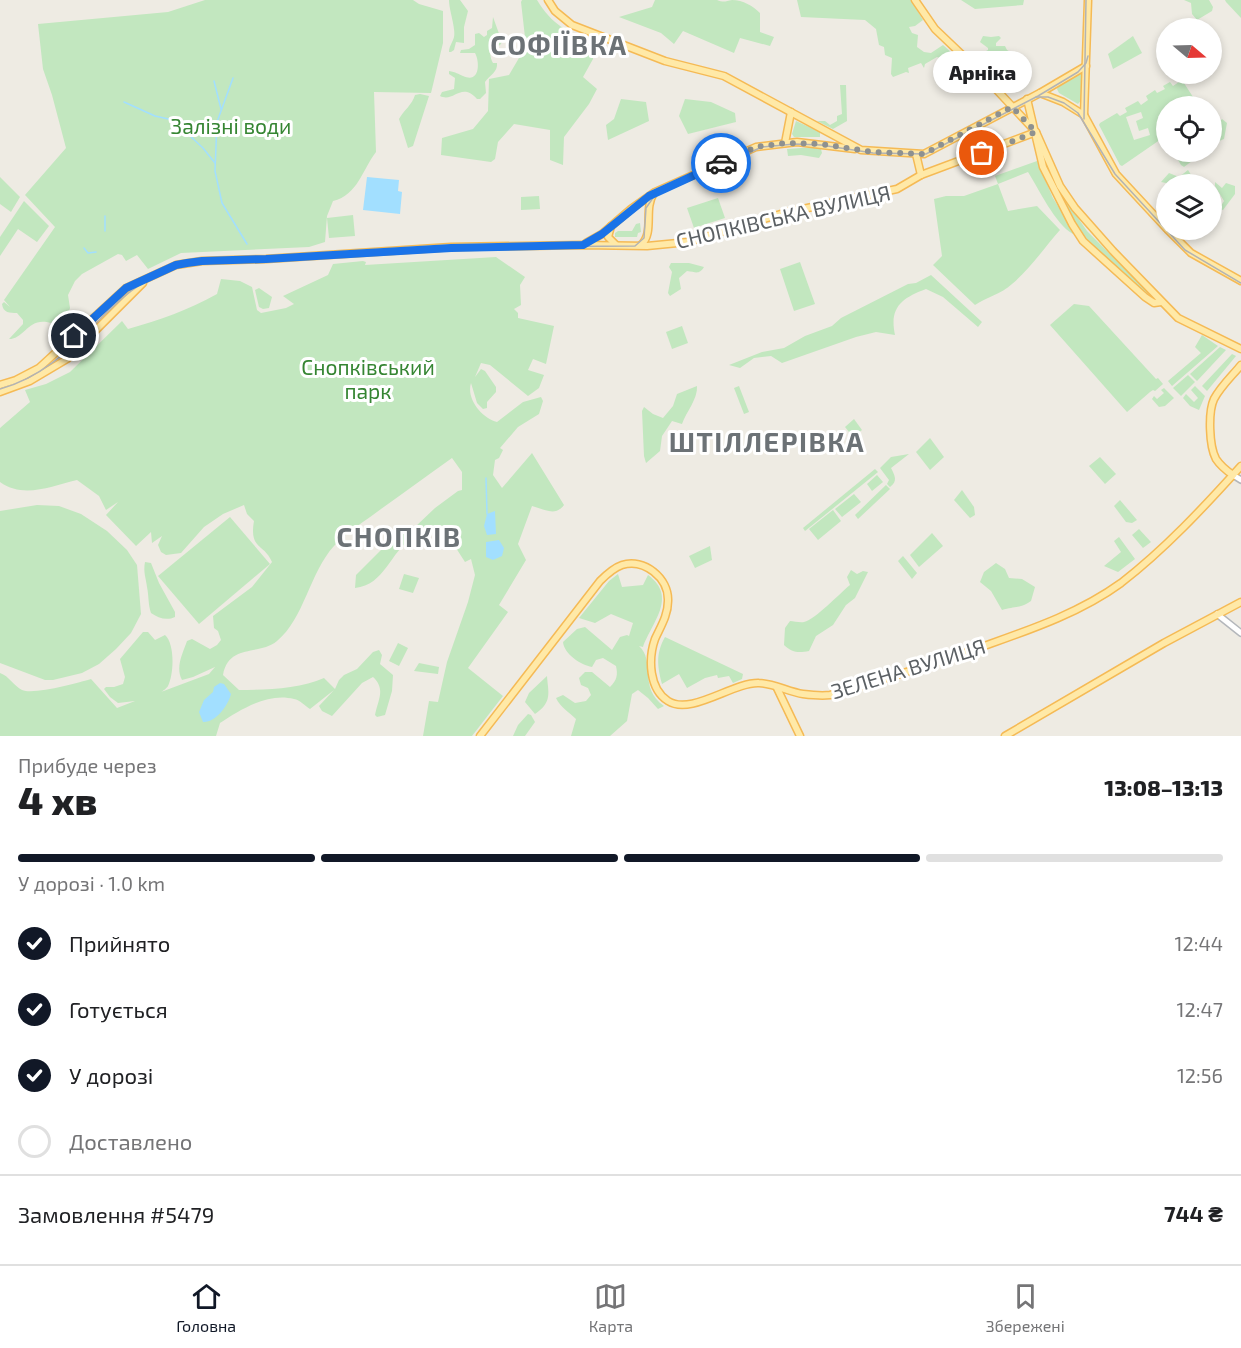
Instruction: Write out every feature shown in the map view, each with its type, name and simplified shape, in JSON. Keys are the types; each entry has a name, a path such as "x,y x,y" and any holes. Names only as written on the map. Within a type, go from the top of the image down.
{"main road":[{"path":"548,0 555,11 572,24 665,60 724,75 861,150"},
{"path":"915,0 935,28 1036,132 1060,186 1098,236 1161,302 1184,322 1241,349"},
{"path":"1084,115 1088,0"},
{"path":"583,245 593,240 654,192 756,147 785,143 821,144 861,150 924,154 1086,66"},
{"path":"1040,93 1063,102 1084,115 1116,174 1156,217"},
{"path":"1027,99 1043,167 1058,199 1083,241 1150,301 1161,302"},
{"path":"785,143 791,112"},
{"path":"821,144 826,131"},
{"name":"СНОПКІВСЬКА ВУЛИЦЯ","path":"641,245 688,242 784,213 897,189 921,175 1036,132"},
{"path":"916,154 921,175"},
{"path":"0,385 39,368 126,288 146,281 176,265 202,261 462,247 641,245 648,233 648,206 654,192"},
{"path":"632,208 648,218"},
{"path":"611,226 608,237 616,245"},
{"path":"1178,240 1191,253 1241,281"},
{"path":"0,392 40,376 67,358 146,281"},
{"path":"1233,475 1216,458 1210,417 1216,395 1241,365"},
{"name":"ЗЕЛЕНА ВУЛИЦЯ","path":"480,736 600,581 614,569 624,565 634,564 649,569 659,577 667,591 667,611 651,653 653,679 663,697 670,702 682,705 694,703 746,685 760,683 801,694 828,695 944,660 1026,630 1076,609 1102,595 1136,570 1202,508 1241,466"},
{"path":"1005,736 1241,602"},
{"path":"777,688 800,736"}],"street":[{"path":"1233,475 1241,480"},
{"path":"1217,614 1241,633"}],"green space":[{"name":"Залізні води","path":"205,0 413,0 443,11 443,43 431,93 374,92 376,152 354,188 333,201 327,216 325,242 309,247 181,253 148,269 137,255 126,261 122,255 118,254 82,274 75,281 68,295 70,308 68,314 51,323 43,322 32,325 19,336 9,339 23,324 23,320 17,313 5,311 2,304 4,302 10,307 4,300 55,227 25,195 66,148 43,69 38,24 168,12"},
{"path":"449,0 460,0 468,11 464,27 464,43 456,42 451,52 449,50 454,34"},
{"path":"522,0 537,0 554,21 575,35 593,43 593,59 583,77 597,89 589,104 564,137 563,165 550,160 550,130 514,124 498,142 495,159 491,162 441,155 442,138 473,129 488,111 489,79 509,75 526,46"},
{"path":"655,0 740,1 760,13 760,32 774,37 770,46 740,38 734,53 683,31 674,44 661,33 619,17 652,7"},
{"path":"797,0 911,0 923,20 909,27 912,33 918,35 917,47 924,52 931,53 943,45 953,54 945,61 937,57 925,64 924,68 921,63 908,68 909,73 893,77 891,74 892,58 885,55 884,47 879,45 876,29 865,20 801,17"},
{"path":"961,0 1024,0 1023,5 975,9"},
{"path":"1184,0 1209,0 1213,7 1212,11 1200,18 1195,18 1192,14 1191,3"},
{"path":"1225,0 1241,0 1241,18 1226,2"},
{"path":"493,17 502,42 496,47 493,45 491,49 491,59 493,63 497,63 497,66 485,82 486,93 480,99 466,92 449,97 440,96 442,92 454,89 455,78 449,74 449,71 469,78 476,75 478,62 475,53 460,53 461,50 475,45 475,34 479,33 484,37 487,35 487,31 492,28"},
{"path":"983,36 1001,38 996,46 1005,46 1007,50 1016,55 1010,58 1010,64 1005,63 986,69 980,63 980,54 988,50 980,42"},
{"path":"1133,36 1142,53 1113,69 1108,54"},
{"path":"1079,73 1083,75 1083,98 1078,104 1059,93 1057,89 1059,84"},
{"path":"1166,84 1173,86 1185,84 1192,96 1156,96 1156,143 1122,166 1120,165 1100,123 1117,113 1120,116 1127,112 1125,108 1138,101 1141,105 1148,100 1146,96 1155,90 1157,93 1165,89 1163,86","holes":["1141,112 1143,118 1136,121 1139,131 1148,128 1150,135 1134,140 1126,117"]},
{"path":"840,85 846,85 847,121 833,129 817,121 825,121 830,125 837,121 837,116 842,114"},
{"path":"415,95 429,96 413,146 408,148 399,119"},
{"path":"621,99 646,102 649,121 608,140 606,125 614,119"},
{"path":"685,99 711,102 735,113 736,122 688,134 679,116"},
{"path":"1222,119 1227,123 1222,140"},
{"path":"796,121 820,132 820,137 794,137 792,134"},
{"path":"816,147 821,149 822,153 819,158 801,155 788,156 787,149"},
{"path":"1044,153 1060,192 1087,231 1148,292 1149,296 1085,239 1076,227 1044,163"},
{"path":"1037,161 1053,198 1074,232 1073,234 1054,214 1028,172 998,184 995,176"},
{"path":"1179,162 1191,162 1184,167"},
{"path":"0,177 20,197 11,212 0,204"},
{"path":"1226,183 1235,186 1235,194 1223,210 1222,188"},
{"path":"998,184 1008,211 1037,206 1060,230 1019,278 1003,290 975,305 933,265 942,256 934,199 964,196"},
{"path":"539,196 540,209 521,210 521,197"},
{"path":"718,198 725,218 694,228 687,208"},
{"path":"24,201 49,226 37,242 18,229 0,256 0,237"},
{"path":"353,215 355,236 329,238 327,218"},
{"path":"640,223 641,232 637,237 615,237 618,231 632,231 636,224"},
{"name":"Снопківський парк","path":"496,257 525,277 520,285 521,305 514,309 518,313 518,318 554,326 546,364 533,359 528,370 544,375 539,388 528,396 490,365 481,363 475,377 481,369 485,371 496,387 496,392 487,402 487,408 483,409 477,403 471,383 471,395 476,407 491,420 497,422 523,402 541,397 543,401 539,414 518,427 500,448 503,450 499,458 495,460 493,475 502,488 532,453 564,505 557,511 532,506 518,544 526,560 499,605 508,612 468,668 503,696 472,736 423,736 429,701 438,702 447,662 468,602 475,575 471,559 465,562 440,528 413,537 405,543 373,581 355,588 356,575 392,539 415,527 435,508 462,490 462,472 452,458 339,541 319,569 301,608 286,632 270,645 231,658 223,675 239,690 294,687 324,678 335,689 344,675 357,669 373,652 379,650 382,655 380,664 393,675 392,691 385,715 377,717 375,715 380,690 373,677 362,683 332,716 322,711 319,706 334,690 310,709 296,700 284,697 274,698 255,704 220,723 216,736 0,736 0,673 22,690 28,691 56,688 91,679 117,708 135,701 118,703 104,689 123,684 125,677 120,659 143,632 148,632 155,640 165,635 171,645 170,681 168,687 162,692 209,674 215,667 182,680 179,665 187,641 192,639 210,649 217,645 221,640 218,631 214,628 213,616 252,587 272,562 255,542 254,521 247,514 244,505 223,514 204,527 181,553 166,555 161,552 158,545 162,536 152,543 151,532 136,546 106,515 118,502 106,510 99,496 77,480 38,490 18,490 0,482 0,428 30,402 25,390 46,384 70,372 122,321 128,329 185,310 217,294 221,279 240,281 252,287 257,310 261,313 294,304 283,296 328,275 333,264 363,261 366,262 365,265"},
{"path":"800,262 815,304 794,311 780,269"},
{"path":"671,263 689,263 704,267 699,272 687,271 679,278 681,289 670,296 668,293 672,272 669,267"},
{"path":"931,275 982,322 978,327 943,297 926,289 910,296 899,305 894,317 895,335 876,332 782,363 771,356 754,358 740,368 729,365 762,352 784,348 805,336 832,326 841,318 908,284 916,283"},
{"path":"259,288 272,297 269,308 259,307 255,290"},
{"path":"1074,304 1089,306 1163,384 1127,412 1050,325"},
{"path":"682,326 688,343 672,349 666,332"},
{"path":"1202,335 1218,346 1172,386 1168,381 1201,353 1195,347"},
{"path":"1220,347 1226,350 1197,381 1190,374"},
{"path":"1232,354 1236,356 1207,391 1202,386"},
{"path":"1188,375 1195,382 1181,396 1173,388"},
{"path":"697,386 694,401 682,424 672,421 662,436 660,451 646,463 642,411 644,407 663,418 673,406 677,394"},
{"path":"739,386 749,412 744,414 734,388"},
{"path":"1195,386 1205,396 1199,410 1190,406 1183,398 1186,394 1194,402 1198,398 1191,390"},
{"path":"1164,388 1174,398 1165,406 1159,407 1152,399 1154,396 1157,399 1164,393 1161,390"},
{"path":"854,419 862,430 853,437 845,427"},
{"path":"930,438 944,457 930,470 916,452"},
{"path":"909,454 891,468 895,480 890,487 887,484 889,480 880,468 891,457"},
{"path":"1100,457 1116,474 1105,484 1089,466"},
{"path":"875,469 878,472 805,531 803,528"},
{"path":"877,475 883,482 872,491 867,484"},
{"path":"886,485 890,489 858,519 855,515"},
{"path":"962,490 974,507 975,515 970,518 954,500"},
{"path":"854,494 861,502 842,517 835,509"},
{"path":"1120,500 1137,520 1132,523 1126,522 1114,506"},
{"path":"37,505 59,506 81,514 107,531 127,550 137,565 141,614 131,633 99,664 82,673 53,680 45,680 0,663 0,511"},
{"path":"833,510 841,521 818,540 809,529"},
{"path":"230,517 270,564 199,624 158,576"},
{"path":"1139,529 1151,542 1143,548 1132,535"},
{"path":"932,533 943,546 919,567 910,555"},
{"path":"1119,537 1135,559 1118,572 1104,566 1121,552 1114,541"},
{"path":"710,546 712,560 695,568 689,556"},
{"path":"903,556 917,573 912,579 898,561"},
{"path":"145,562 151,563 175,612 175,617 163,618 151,613 144,572"},
{"path":"996,563 1005,569 1009,578 1022,579 1035,587 1031,601 1002,610 991,591 980,582 984,572"},
{"path":"851,570 857,574 863,571 868,572 855,598 846,605 833,625 816,636 809,651 796,652 787,648 784,645 785,628 790,621 804,622 821,611 850,585 847,577"},
{"path":"404,574 419,578 413,593 399,589"},
{"path":"618,574 622,587 643,585 648,575 657,583 661,592 660,610 643,647 639,646 644,652 652,691 656,699 664,706 658,709 638,690 632,694 627,721 610,736 571,736 576,719 562,707 556,698 563,695 575,703 586,701 591,695 588,688 581,685 579,678 585,672 592,672 610,687 616,680 617,672 616,666 603,658 596,660 592,667 583,664 566,651 563,642 577,629 585,627 612,650 620,637 629,636 633,623 611,614 595,623 579,618 609,581"},
{"path":"665,637 743,674 742,679 733,683 729,676 718,678 717,675 705,678 687,688 679,674 662,684 658,659"},
{"path":"398,643 408,648 399,666 389,661"},
{"path":"419,663 439,667 438,674 414,671"},
{"path":"547,676 547,701 535,714 525,702 529,693"},
{"path":"528,714 535,722 525,736 513,736 518,725"}],"water":[{"path":"367,177 399,180 398,191 402,192 400,214 363,210"},
{"path":"495,511 496,534 487,535 484,526 487,514"},
{"path":"499,540 504,548 502,556 493,560 486,557 486,542"},
{"path":"220,683 224,684 231,694 229,699 216,717 203,722 199,712 204,700"}],"waterway":[{"path":"233,78 217,122 215,171 222,203 247,244"},
{"path":"214,81 221,109"},
{"path":"124,102 155,116 173,120 203,148 215,163"},
{"path":"105,216 105,231"},
{"path":"84,248 88,253 96,252"},
{"path":"486,478 487,514"}],"tram line":[{"path":"1084,119 1086,0"},
{"path":"0,389 27,379 50,364 130,292 152,277 177,266 218,260 290,259 419,251 635,246 644,238 646,208 655,195 762,147 795,144 821,145 873,153 926,154 1038,96 1078,72 1086,63 1088,56"},
{"path":"1036,97 1048,97 1064,103 1078,113 1115,174 1185,250 1241,283"},
{"path":"579,243 595,237 652,192"}],"way so far":[{"path":"721,163 756,147 797,142 873,152 924,154 1012,107 1036,132 982,153"}],"place":[{"name":"Арніка","path":"982,153"}],"district":[{"name":"СОФІЇВКА","path":"559,44"},
{"name":"ШТІЛЛЕРІВКА","path":"767,441"},
{"name":"СНОПКІВ","path":"399,536"}],"route":[{"path":"74,336 126,288 146,281 176,265 187,263 493,246 583,245 602,234 654,192 721,163"}]}
